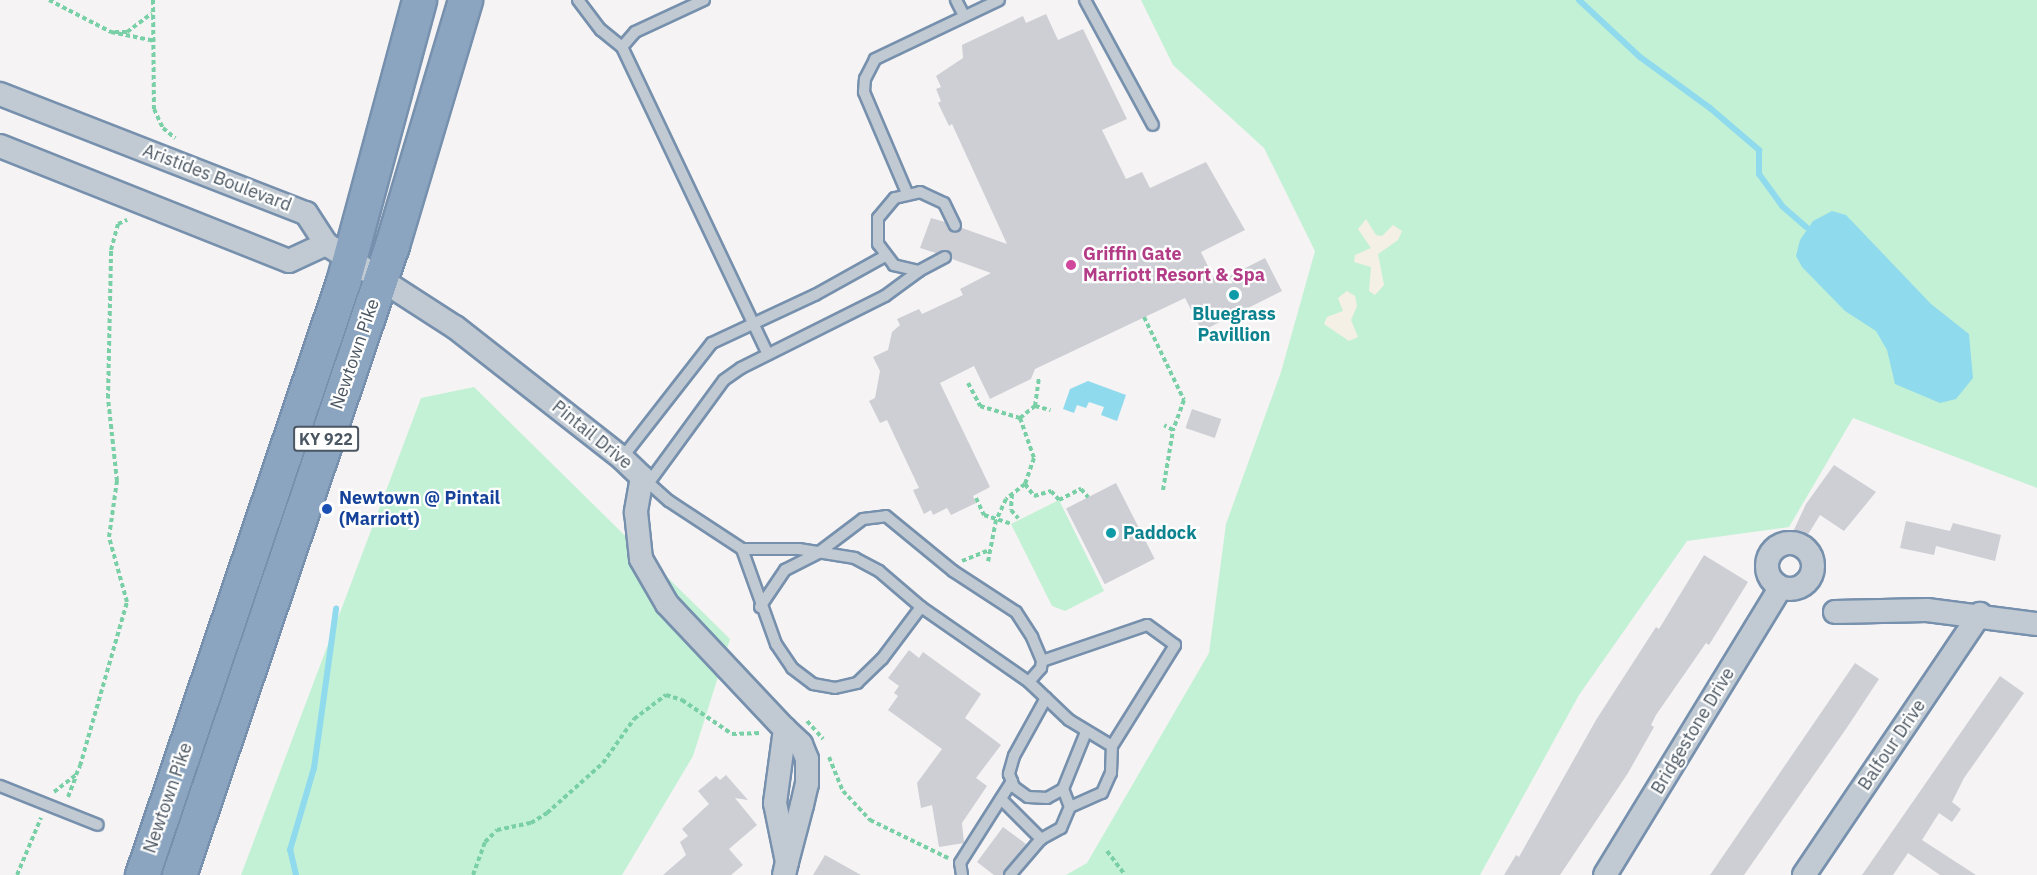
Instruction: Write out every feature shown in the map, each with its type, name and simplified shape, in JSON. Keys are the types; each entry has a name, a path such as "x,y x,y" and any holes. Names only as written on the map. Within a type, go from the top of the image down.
{"highway":[{"name":"Newtown Pike","path":"141,875 419,0"},
{"name":"Newtown Pike","path":"179,875 381,277 465,0"}],"street":[{"name":"Aristides Boulevard","path":"0,94 306,213 338,251"},
{"path":"0,146 289,261 338,251"},
{"name":"Pintail Drive","path":"338,251 455,327 646,479 636,512 640,559 667,604 801,744 807,759 807,784 785,868"},
{"name":"Bridgestone Drive","path":"1605,875 1780,588"},
{"path":"1835,612 1927,610 1980,614 2037,624"},
{"name":"Balfour Drive","path":"1804,875 1980,614"}],"lane":[{"path":"579,0 601,30 622,48 768,354"},
{"path":"622,48 635,32 704,0"},
{"path":"956,0 964,16"},
{"path":"907,193 864,92 865,79 875,59 999,0"},
{"path":"1085,0 1153,125"},
{"path":"919,271 906,270 885,256 876,231 878,218 884,207 907,193 933,196 944,203 955,226"},
{"path":"622,458 712,343 885,256"},
{"path":"945,257 919,271 885,296 768,354 724,380 646,479 669,501 742,549 818,553 855,558 879,571 921,607 1029,682 1086,732 1112,746"},
{"path":"760,607 785,570 818,553 862,519 886,516 953,571 1016,612 1042,661"},
{"path":"742,549 760,607 776,644 792,668 813,684 835,688 856,683 874,667 921,607"},
{"path":"1010,875 1041,839 1061,828 1070,807 1102,793 1111,773 1112,746 1175,645 1147,625 1042,661 1029,682"},
{"path":"1046,698 1014,756 1009,774 1012,781 1028,797 1047,798 1063,789 1086,732"},
{"path":"962,875 960,863 1012,781"},
{"path":"0,786 98,825"},
{"path":"1063,789 1070,807"},
{"path":"1001,799 1041,839"}],"path":[{"path":"50,0 111,32 155,40"},
{"path":"153,0 154,109 163,128 181,144"},
{"path":"111,32 127,32 153,12"},
{"path":"62,812 76,776 127,602 109,537 117,481 108,398 111,259 118,224 137,220"},
{"path":"1144,317 1184,399 1173,430 1163,489"},
{"path":"1020,418 1035,406 1039,378"},
{"path":"968,383 980,406 1020,418"},
{"path":"1035,406 1050,410"},
{"path":"988,562 996,520 1012,493 1025,484 1034,458 1020,418"},
{"path":"1164,425 1173,430"},
{"path":"1025,484 1034,496 1051,492 1059,500 1081,489 1088,497"},
{"path":"1012,493 1011,510 1018,518"},
{"path":"976,498 984,515 1011,524"},
{"path":"952,566 989,550"},
{"path":"473,875 485,842 497,830 531,823 564,800 603,763 634,719 666,695 682,700 732,734 753,736 811,721 824,742"},
{"path":"827,752 843,791 870,820 960,863"},
{"path":"17,875 52,794 76,776"},
{"path":"1107,851 1125,875"}],"green space":[{"path":"1141,0 2037,0 2037,488 1853,418 1789,527 1687,541 1579,695 1480,875 1066,875 1087,863 1209,653 1226,524 1281,372 1315,251 1264,148 1173,65"},
{"path":"474,387 730,639 693,756 622,875 241,875 421,398"},
{"path":"1059,500 1104,591 1065,611 1052,606 1011,524"}],"sand":[{"path":"1366,219 1376,235 1382,236 1393,225 1402,231 1398,240 1378,254 1384,285 1375,295 1369,291 1371,267 1354,262 1355,255 1371,248 1358,229"},
{"path":"1347,291 1355,296 1357,306 1351,320 1358,337 1349,341 1324,324 1327,317 1343,311 1338,298"}],"water":[{"path":"1832,211 1846,215 1931,304 1969,334 1973,378 1956,399 1940,403 1895,384 1887,350 1876,331 1845,311 1802,267 1796,256 1800,240 1813,221"},
{"path":"1088,381 1126,395 1117,421 1101,415 1104,407 1089,402 1086,408 1077,405 1074,413 1063,409 1070,389"}],"building":[{"name":"Griffin Gate Marriott Resort & Spa","path":"1046,14 1058,40 1083,29 1127,119 1102,130 1126,179 1142,172 1150,188 1206,162 1245,230 1201,252 1216,283 1265,258 1282,291 1202,331 1185,298 1035,369 1031,379 990,399 974,366 940,383 990,487 973,496 976,503 951,515 947,508 933,515 931,510 924,514 913,490 919,488 887,420 880,423 869,401 875,398 880,371 873,357 888,350 892,332 900,325 897,319 919,309 922,314 963,295 960,289 991,273 952,259 948,250 936,253 920,248 931,218 945,222 951,232 962,228 1007,244 952,124 949,126 938,103 941,101 936,89 941,87 936,76 963,58 962,45 1023,16 1026,23"},
{"path":"1192,409 1221,419 1215,438 1185,428"},
{"path":"1834,465 1876,492 1844,531 1820,515 1804,541 1792,534 1806,504"},
{"name":"Paddock","path":"1116,483 1155,559 1105,584 1066,508"},
{"path":"1906,521 1950,531 1953,523 2001,535 1995,561 1936,546 1934,555 1900,548"},
{"path":"1704,555 1748,582 1709,645 1706,643 1656,715 1651,725 1654,727 1628,773 1560,875 1504,875 1516,855 1519,857 1596,720 1656,627 1659,629"},
{"path":"909,650 919,658 923,652 981,694 965,718 1001,745 976,778 987,786 962,823 964,843 939,847 932,805 921,808 917,783 942,749 888,710 898,696 894,693 899,686 888,678"},
{"path":"1855,663 1879,679 1848,726 1744,875 1710,875"},
{"path":"2000,676 2024,693 1964,778 1952,802 1961,809 1952,822 1939,813 1922,840 1976,875 1940,875 1908,853 1893,875 1862,875"},
{"path":"726,775 748,800 735,798 757,825 729,849 743,865 731,875 663,875 686,855 680,842 688,836 682,829 709,804 698,791 716,776 720,780"},
{"path":"1003,827 1026,844 1003,875 994,875 977,862"},
{"path":"825,855 861,875 813,875"}],"waterway":[{"path":"1579,0 1640,57 1710,108 1759,150 1759,174 1782,206 1806,227"},
{"path":"296,875 290,850 314,768 336,609"}],"place":[{"name":"Griffin Gate Marriott Resort & Spa","path":"1071,265"},
{"name":"Bluegrass Pavillion","path":"1234,295"},
{"name":"Newtown @ Pintail (Marriott)","path":"327,509"},
{"name":"Paddock","path":"1111,533"}]}
